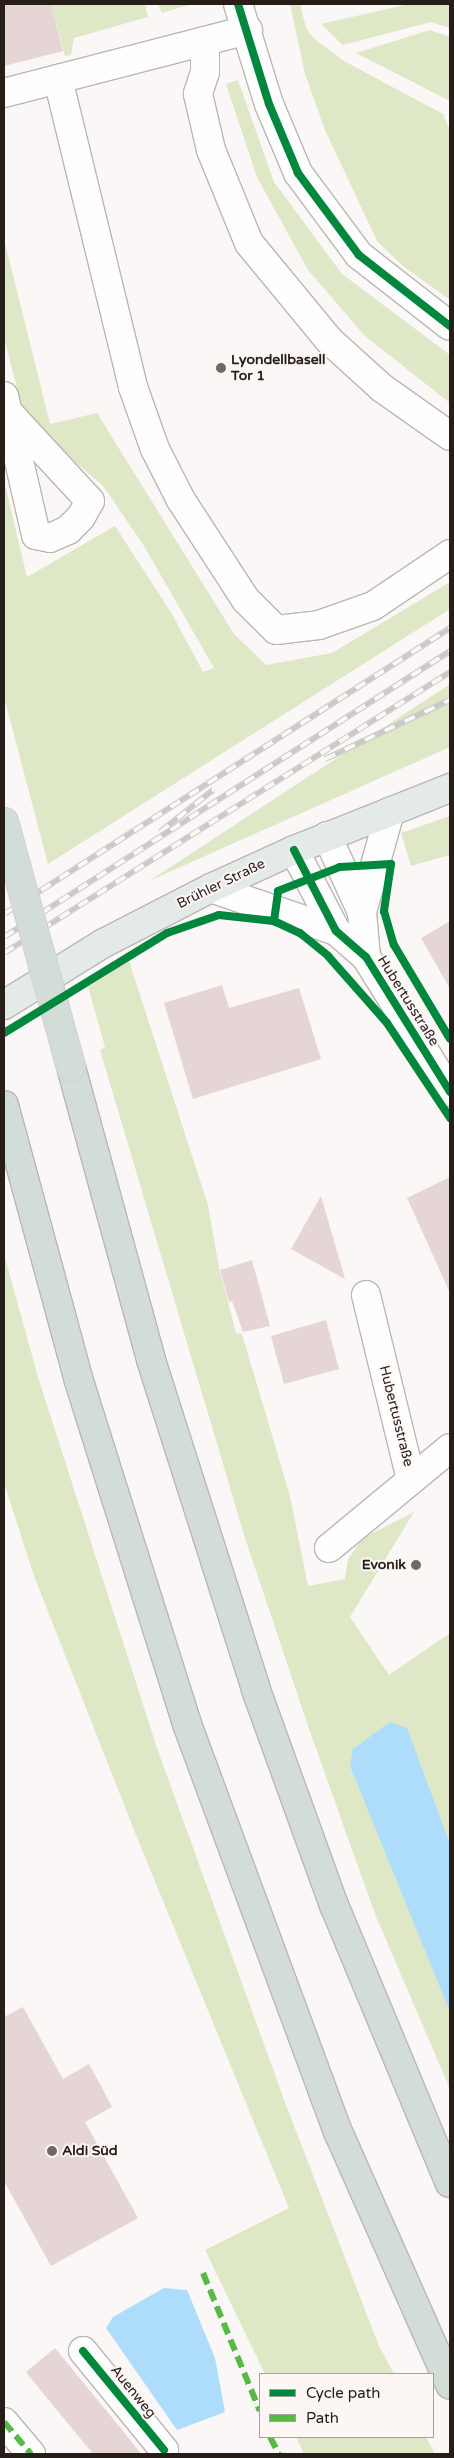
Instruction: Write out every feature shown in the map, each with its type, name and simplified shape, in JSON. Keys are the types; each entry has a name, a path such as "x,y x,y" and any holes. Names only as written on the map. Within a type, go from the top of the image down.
{"highway":[{"path":"4,822 151,1360 256,1690 334,1905 450,2183"},
{"path":"4,1106 78,1378 187,1724 339,2134 450,2386"}],"main road":[{"name":"Brühler Straße","path":"4,1005 102,944 211,888 327,836 450,788"}],"street":[{"path":"4,93 205,42 245,13 269,104 298,173 358,255 450,326"},
{"path":"205,42 205,72 198,94 211,150 249,243 329,340 382,388 450,436"},
{"path":"58,79 133,387 152,441 181,500 246,600 276,630 320,625 373,606 450,554"},
{"path":"362,912 390,812"},
{"name":"Hubertusstraße","path":"327,836 362,912 366,956"},
{"name":"Hubertusstraße","path":"294,850 336,931 366,956 450,1092"},
{"path":"211,888 336,931"},
{"name":"Hubertusstraße","path":"366,1295 411,1480"},
{"name":"Hubertusstraße","path":"329,1548 450,1448"},
{"name":"Auenweg","path":"83,2350 164,2450"},
{"path":"4,2422 31,2454"}],"green space":[{"path":"51,4 145,4 148,17 74,38 71,55 65,56"},
{"path":"158,4 192,4 162,13"},
{"path":"290,4 300,4 306,28 313,38 344,61 443,114 450,130 450,300 404,267 377,241 325,130 305,74"},
{"path":"409,4 450,4 450,28 431,22 343,45 321,24"},
{"path":"430,30 450,37 450,101 356,53"},
{"path":"238,80 274,182 342,274 450,355 450,403 365,336 308,270 257,177 226,84"},
{"path":"4,239 50,424 97,413 234,634 266,665 332,653 450,582 450,609 48,864 4,697 4,480 27,577 115,526 172,614 203,672 214,668 144,546 104,487 25,418 4,338"},
{"path":"450,684 450,747 149,881"},
{"path":"450,816 450,855 411,866 401,833"},
{"path":"129,961 208,1205 219,1268 236,1333 242,1334 290,1496 308,1586 345,1579 348,1559 363,1538 414,1512 350,1617 389,1675 450,1633 450,2089 375,1914 309,1729 245,1538 100,1050 105,1047 88,987"},
{"path":"4,1254 38,1377 157,1748 286,2105 379,2346 393,2373 265,2373 205,2250 289,2208 134,1830 34,1576 4,1483"},
{"path":"296,2438 427,2438 435,2454 304,2454"}],"water":[{"path":"390,1722 407,1728 450,1844 450,2012 350,1766 353,1749"},
{"path":"164,2288 187,2290 215,2358 225,2412 177,2430 106,2328 113,2317"}],"building":[{"path":"4,4 51,4 63,51 4,66"},
{"path":"450,921 450,989 421,938"},
{"path":"222,985 229,1008 299,988 321,1059 193,1099 164,1003"},
{"path":"450,1177 450,1293 407,1198"},
{"path":"321,1196 345,1279 291,1249"},
{"path":"252,1260 270,1326 243,1332 232,1301 229,1302 220,1270"},
{"path":"326,1320 339,1369 284,1384 271,1336"},
{"name":"Aldi Süd","path":"23,2007 63,2079 89,2064 101,2086 112,2107 85,2122 138,2218 51,2266 4,2181 4,2017"},
{"path":"55,2348 141,2454 93,2454 42,2392 26,2372"}],"railway":[{"path":"4,914 450,628"},
{"path":"4,937 450,651"},
{"path":"4,953 450,672"},
{"path":"325,759 450,700"},
{"path":"160,832 213,790"}],"marked path":[{"path":"203,2273 259,2409"},
{"path":"4,2422 31,2454"},
{"path":"271,2438 279,2454"}],"cycle path":[{"path":"238,4 269,104 298,173 359,255 450,326"},
{"path":"294,850 336,931 366,957 450,1092"},
{"path":"274,921 278,891 340,867 391,864 384,911 394,945 450,1039"},
{"path":"4,1033 167,933 219,915 274,921 300,933 328,956 387,1023 450,1118"},
{"path":"83,2351 164,2450"}],"place":[{"name":"Lyondellbasell Tor 1","path":"221,368"},
{"name":"Evonik","path":"416,1565"},
{"name":"Aldi Süd","path":"52,2151"}]}
